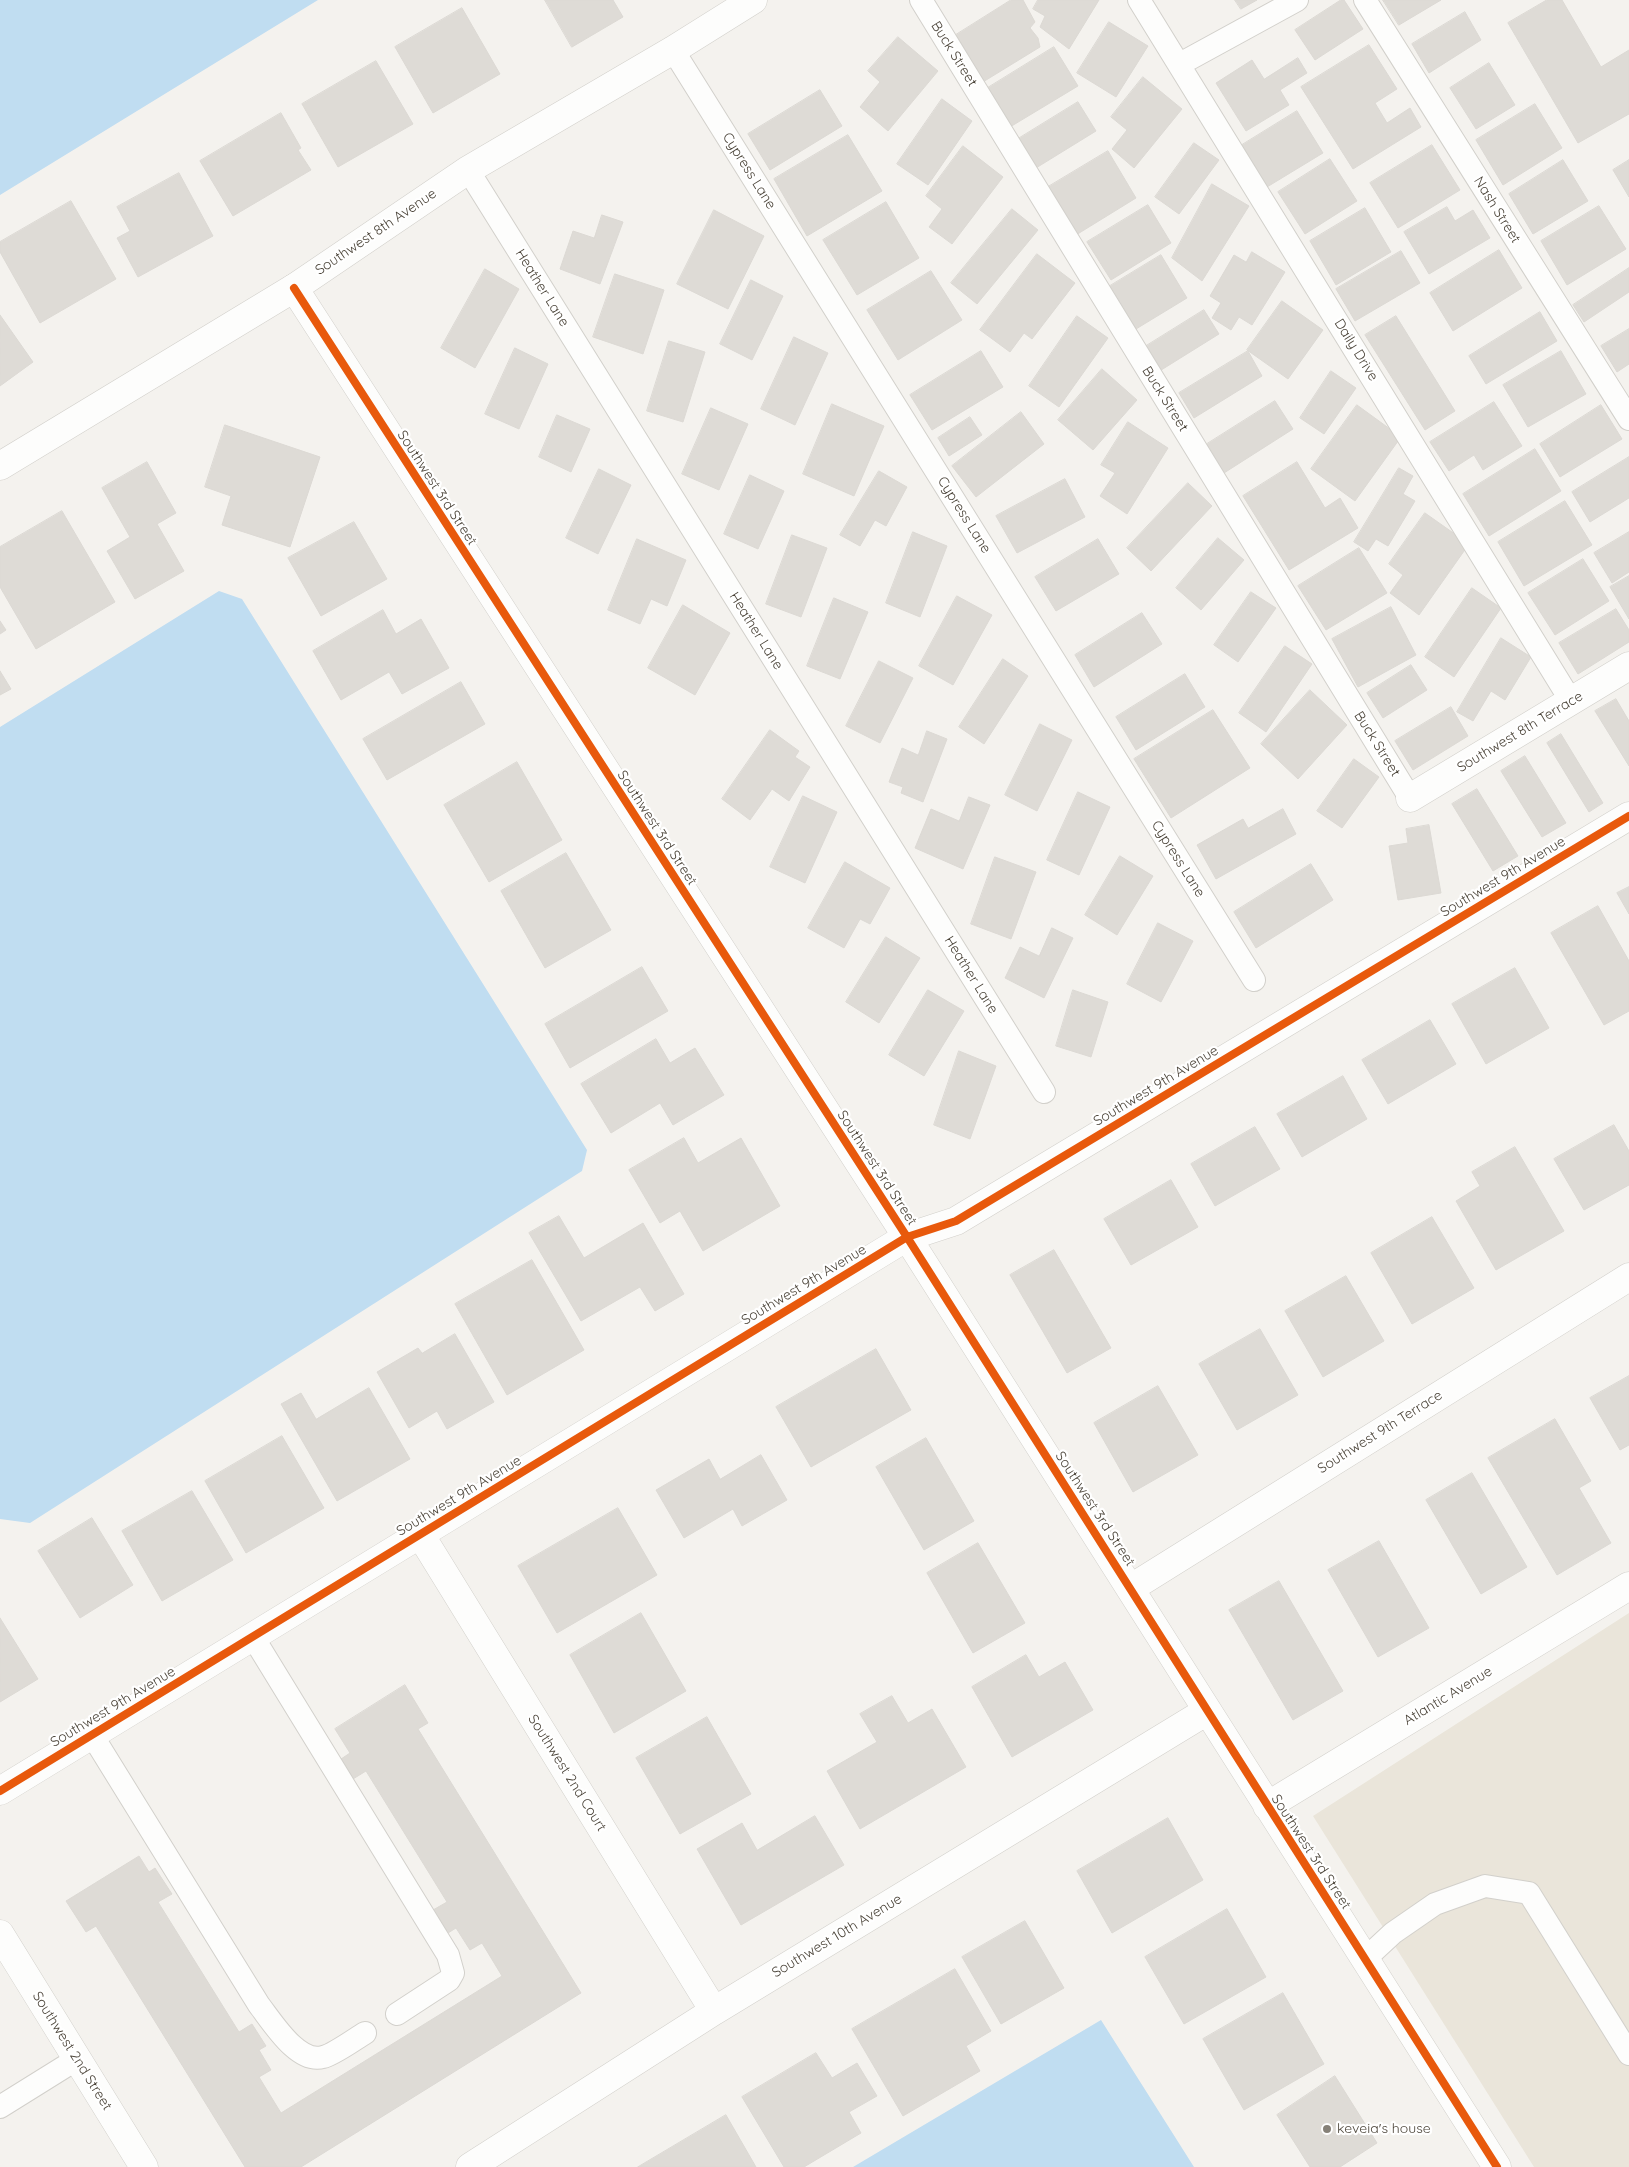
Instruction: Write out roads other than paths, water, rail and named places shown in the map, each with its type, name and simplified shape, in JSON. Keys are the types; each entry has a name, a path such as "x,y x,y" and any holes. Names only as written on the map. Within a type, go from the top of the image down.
{"street":[{"name":"Southwest 8th Avenue","path":"0,466 294,288 468,170 673,50 737,4"},
{"name":"Southwest 3rd Street","path":"294,288 907,1237 1497,2167"},
{"name":"Southwest 8th Terrace","path":"1410,798 1629,666"},
{"name":"Southwest 9th Avenue","path":"0,1791 907,1237 956,1221 1629,816"},
{"name":"Southwest 9th Terrace","path":"1131,1588 1629,1277"},
{"name":"Southwest 2nd Court","path":"420,1534 714,2011"},
{"name":"Atlantic Avenue","path":"1267,1806 1629,1586"},
{"name":"Southwest 10th Avenue","path":"470,2167 714,2011 1207,1711"},
{"name":"Southwest 2nd Street","path":"0,1934 144,2167"}],"lane":[{"name":"Buck Street","path":"921,0 1410,798"},
{"name":"Daily Drive","path":"1139,0 1571,701"},
{"path":"1180,64 1297,0"},
{"name":"Nash Street","path":"1365,0 1629,419"},
{"name":"Cypress Lane","path":"673,50 1254,980"},
{"name":"Heather Lane","path":"468,170 1044,1092"},
{"path":"253,1636 448,1955 453,1973 449,1980 397,2014"},
{"path":"92,1734 260,2006 283,2036 301,2054 323,2058 364,2034"},
{"path":"1365,1959 1393,1933 1435,1904 1485,1886 1529,1893 1629,2054"},
{"path":"0,2107 77,2059"}],"water":[{"path":"0,0 318,0 0,195"},
{"path":"219,591 242,599 587,1150 582,1171 30,1523 0,1519 0,727"},
{"path":"1101,2020 1194,2167 853,2167"}],"place":[{"name":"keveia's house","path":"1327,2129"}]}
